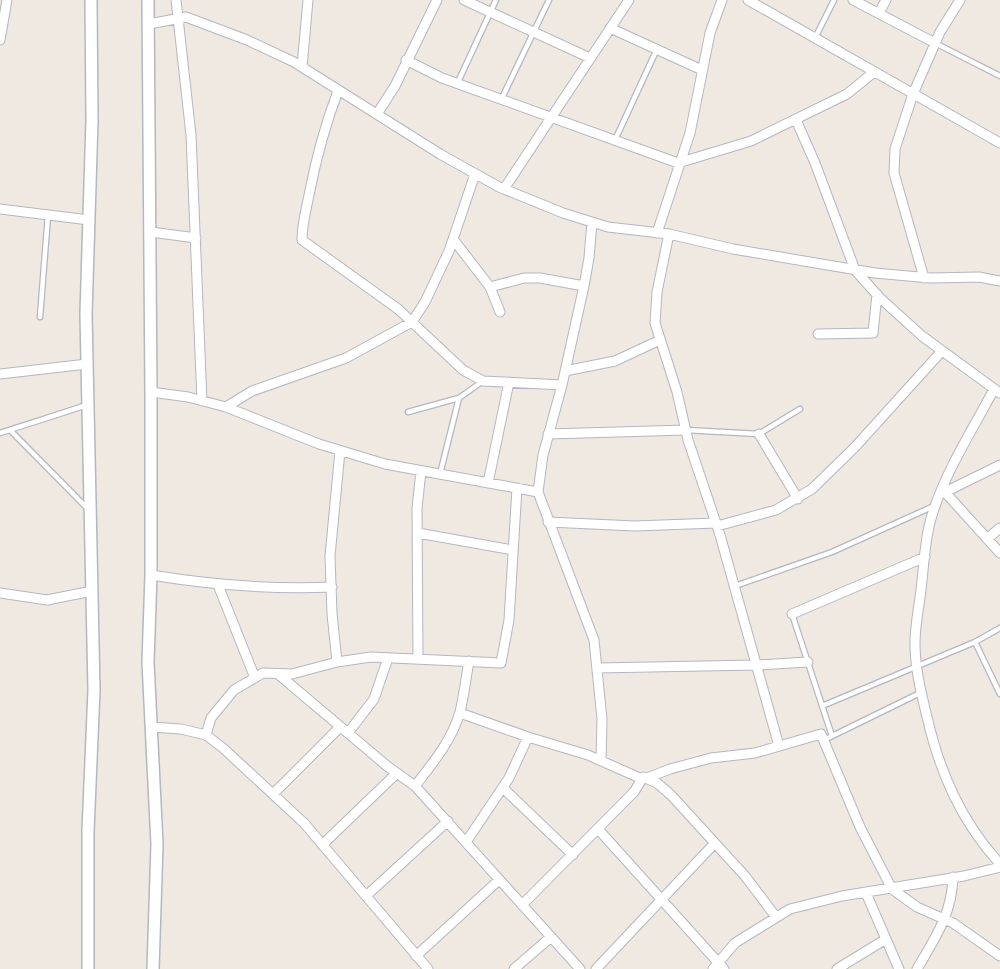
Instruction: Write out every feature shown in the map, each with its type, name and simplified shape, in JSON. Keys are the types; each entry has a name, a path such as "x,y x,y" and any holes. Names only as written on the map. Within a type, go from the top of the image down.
{"main road":[{"path":"88,969 88,831 94,690 87,364 92,120 91,0"},
{"path":"148,0 151,392 148,662 157,844 153,969"}],"street":[{"path":"0,40 6,0"},
{"path":"176,0 191,135 202,401"},
{"path":"302,67 308,0"},
{"path":"377,114 394,86 437,0"},
{"path":"464,0 590,58"},
{"path":"504,189 629,0"},
{"path":"657,233 678,163 690,133 710,32 722,0"},
{"path":"748,0 1000,143"},
{"path":"853,0 935,44"},
{"path":"879,14 886,0"},
{"path":"924,278 894,173 895,149 913,94 935,44 960,0"},
{"path":"149,24 186,17 246,40 302,67 338,91 504,189 608,227 669,234 733,249 855,270 924,278 980,277 1000,281"},
{"path":"610,28 702,70"},
{"path":"406,60 458,84 678,163 751,141 847,94 874,72"},
{"path":"338,91 316,157 302,227 302,240 333,264 372,289 412,322 463,370 483,381 562,385"},
{"path":"598,829 661,898 719,967 735,943 790,909 892,888 953,878 1000,866 984,846 953,798 933,746 920,693 915,641 924,557 936,504 997,391 941,352 877,294 855,270 815,163 796,120"},
{"path":"226,407 252,390 346,358 412,322 425,302 453,239 476,174"},
{"path":"0,209 89,220"},
{"path":"592,222 584,286 562,385 548,434 538,492 594,640 602,719 601,760"},
{"path":"150,232 196,238"},
{"path":"669,234 657,292 655,323 716,524 779,746"},
{"path":"453,239 490,287 500,312"},
{"path":"490,287 524,278 540,278 584,286"},
{"path":"818,334 873,333 877,294"},
{"path":"565,371 615,361 660,340"},
{"path":"548,522 644,526 716,524 760,516 798,499 833,470 941,352"},
{"path":"0,374 87,364"},
{"path":"488,483 509,382"},
{"path":"151,392 226,407 340,451 421,471 538,492"},
{"path":"548,434 686,430"},
{"path":"759,434 798,499"},
{"path":"337,662 332,614 330,556 340,451"},
{"path":"944,491 1000,465"},
{"path":"418,658 417,508 421,471"},
{"path":"206,735 211,718 234,690 262,673 292,674 337,662 371,657 501,663 509,620 517,488"},
{"path":"944,491 1000,553"},
{"path":"987,539 1000,528"},
{"path":"418,533 513,550"},
{"path":"792,614 924,557"},
{"path":"150,575 218,585 286,589 332,586"},
{"path":"218,585 255,678"},
{"path":"0,593 47,600 92,591"},
{"path":"348,733 374,700 388,658"},
{"path":"415,786 444,748 460,713 469,661"},
{"path":"596,668 756,665 808,662"},
{"path":"278,674 340,727 415,786 580,969"},
{"path":"460,713 601,760 643,777 671,795 745,876 776,917"},
{"path":"151,727 180,729 206,735 304,823 428,969"},
{"path":"273,794 340,727"},
{"path":"522,905 639,786 643,777 710,758 756,753 821,734 828,738 860,826 892,888 917,907 945,920 1000,956"},
{"path":"466,842 503,788 528,737"},
{"path":"322,845 397,773"},
{"path":"503,788 573,855"},
{"path":"366,896 448,821"},
{"path":"596,969 714,844"},
{"path":"917,969 945,920 952,899 953,878"},
{"path":"416,956 499,880"},
{"path":"866,893 899,969"},
{"path":"514,969 552,937"},
{"path":"838,969 886,939"}],"lane":[{"path":"458,84 496,0"},
{"path":"502,100 549,0"},
{"path":"815,38 834,0"},
{"path":"935,44 1000,76"},
{"path":"615,140 657,49"},
{"path":"40,317 48,215"},
{"path":"408,412 459,398 483,381"},
{"path":"440,474 459,398"},
{"path":"0,433 88,405"},
{"path":"686,430 759,434 800,409"},
{"path":"10,430 90,512"},
{"path":"734,587 832,552 936,504"},
{"path":"792,614 822,706 828,738 920,693"},
{"path":"822,706 976,642 1000,628"},
{"path":"976,642 1000,694"}]}
